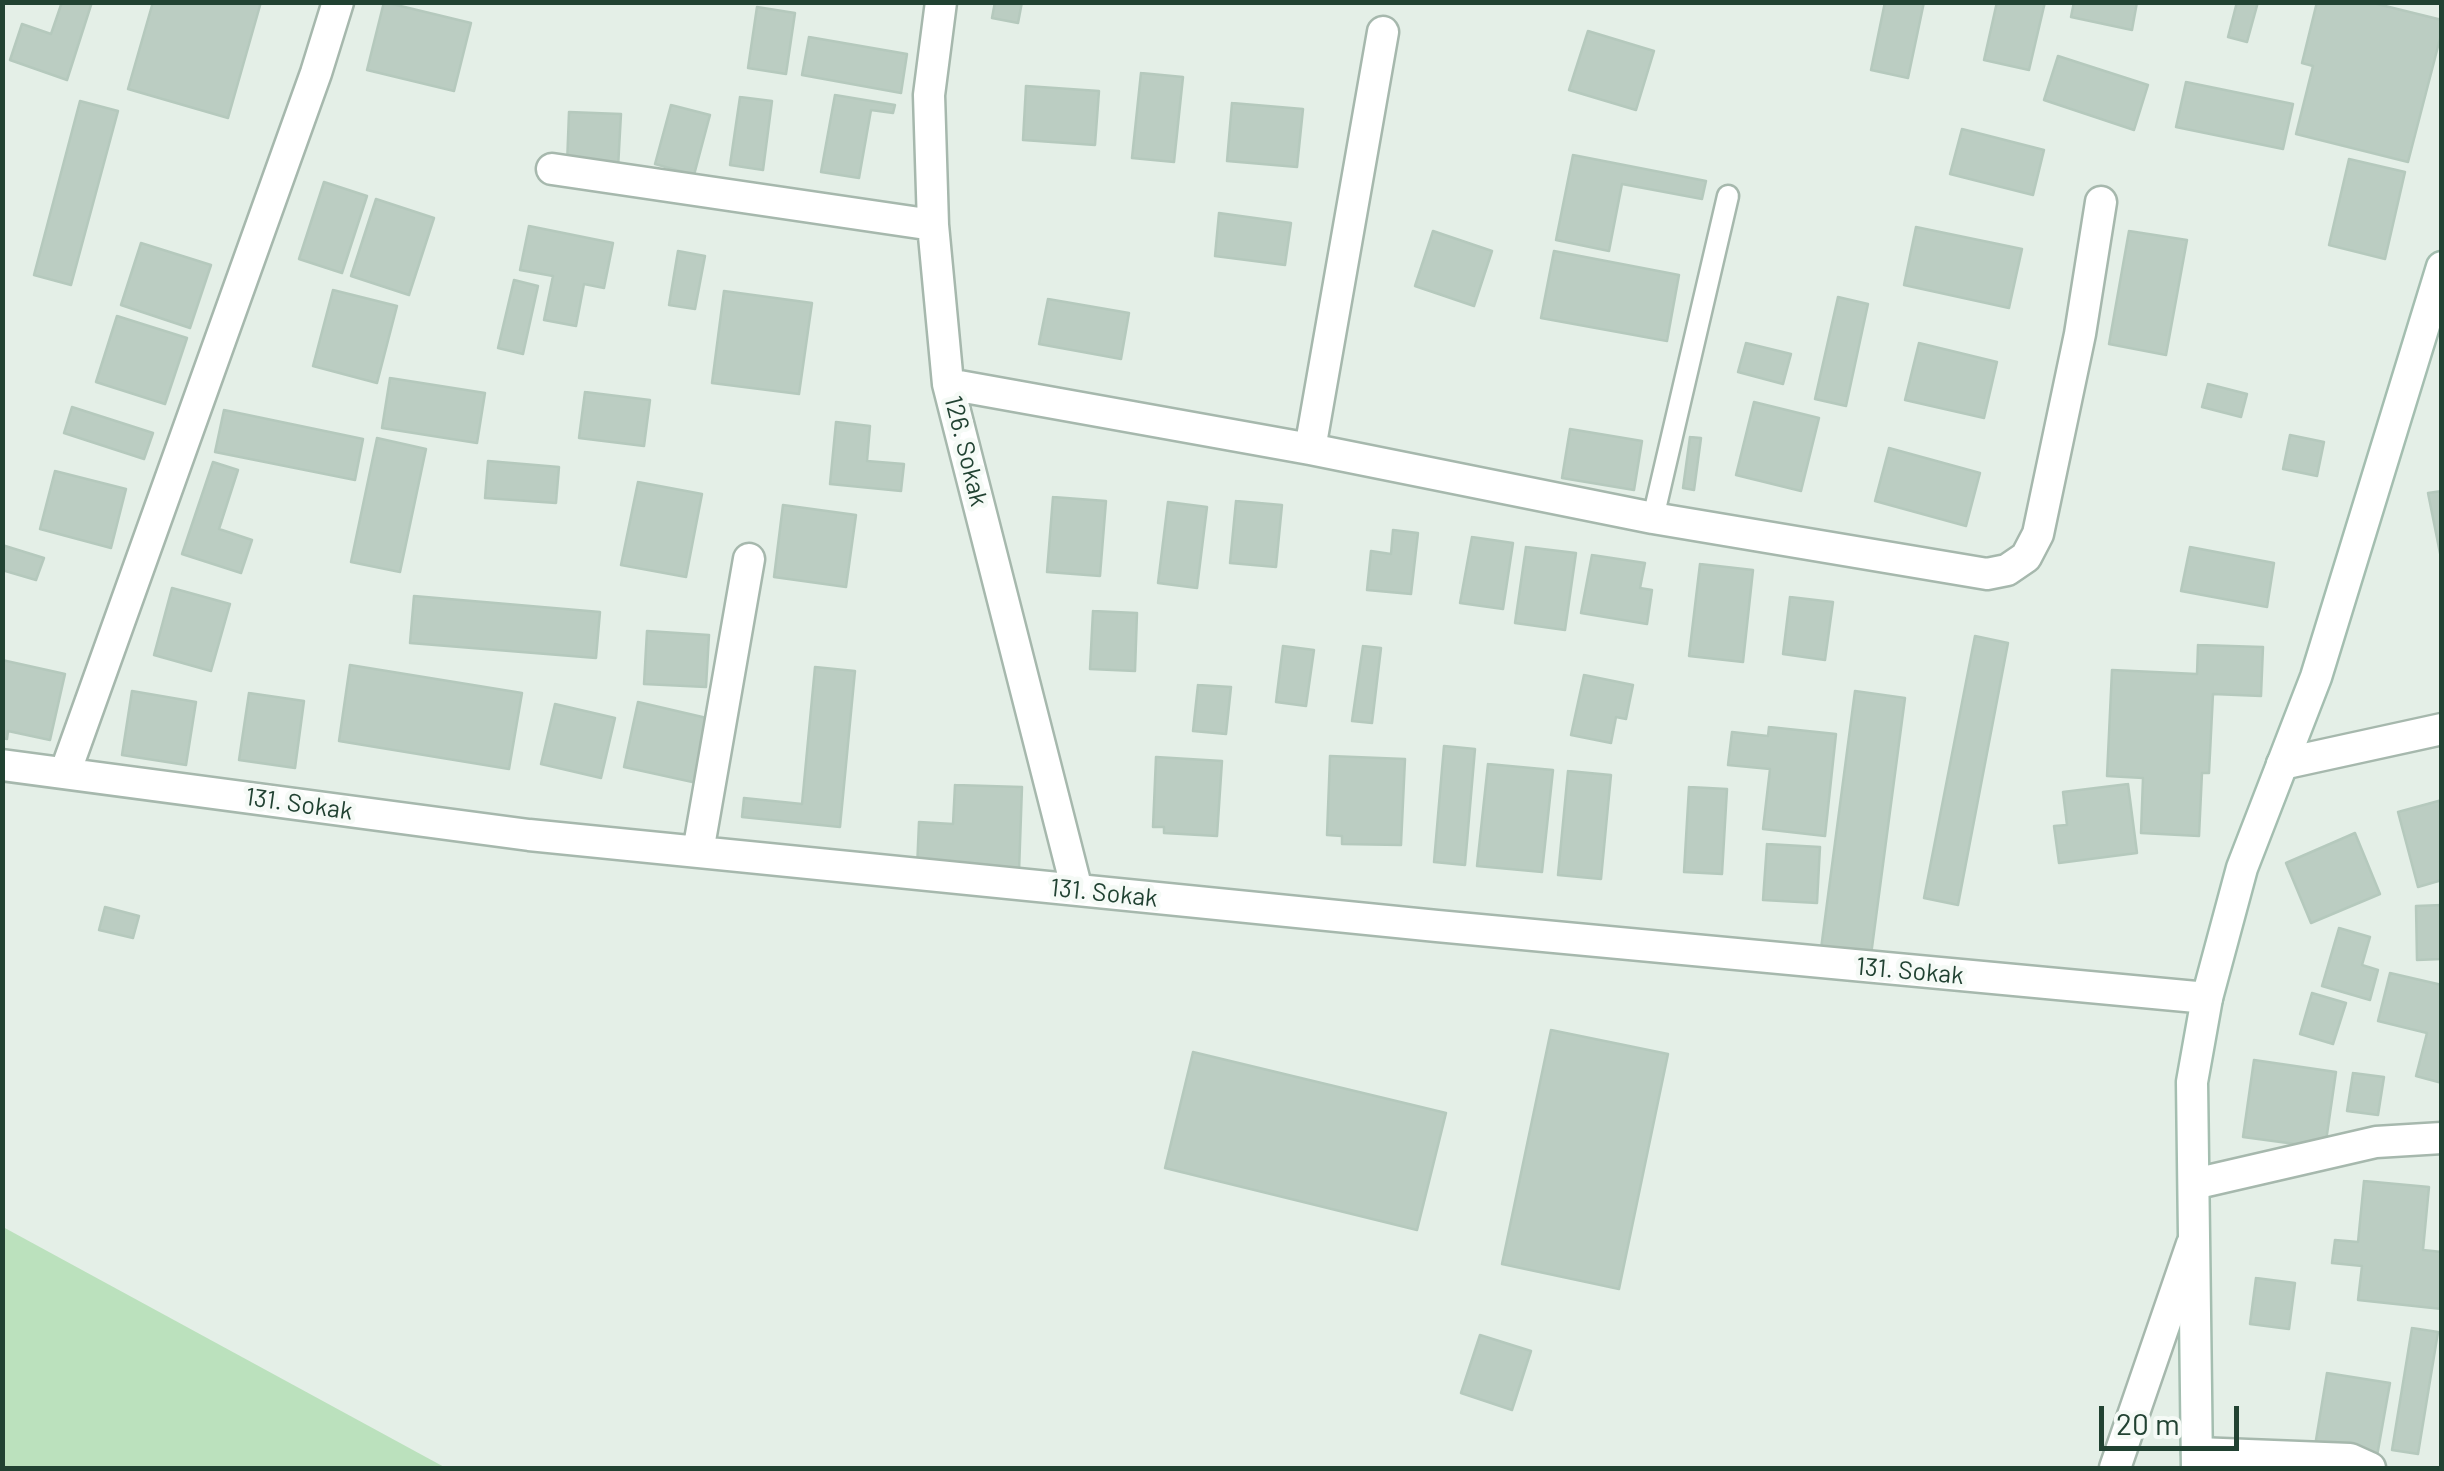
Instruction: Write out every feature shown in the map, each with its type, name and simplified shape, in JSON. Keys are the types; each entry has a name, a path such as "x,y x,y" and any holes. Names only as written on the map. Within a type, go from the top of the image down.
{"street":[{"path":"65,773 338,2"},
{"name":"126. Sokak","path":"941,2 929,96 933,225 948,384 1077,890"},
{"path":"1310,450 1383,32"},
{"path":"552,169 933,225"},
{"path":"948,384 1654,518 1986,574 2008,570 2026,558 2038,534 2076,352 2101,202"},
{"path":"2370,1468 2350,1459 2197,1461 2192,1082 2207,998 2242,868 2316,676 2442,267"},
{"path":"698,852 749,559"},
{"path":"2282,764 2442,729"},
{"name":"131. Sokak","path":"2,765 529,835 2207,998"},
{"path":"2194,1184 2376,1142 2440,1136"},
{"path":"2114,1468 2194,1237"}],"lane":[{"path":"1654,518 1728,196"}],"green space":[{"path":"3,1227 446,1468 3,1468"}],"building":[{"path":"62,2 92,2 67,80 10,60 22,24 51,34"},
{"path":"153,2 261,2 228,118 128,89"},
{"path":"384,2 471,23 454,91 367,70"},
{"path":"995,2 1022,2 1018,23 992,18"},
{"path":"1885,2 1924,2 1908,78 1871,70"},
{"path":"1997,2 2045,2 2029,70 1984,60"},
{"path":"2074,2 2137,2 2132,30 2071,17"},
{"path":"2237,2 2258,2 2247,42 2228,37"},
{"path":"2317,2 2369,2 2442,20 2408,162 2296,134 2313,66 2302,63"},
{"path":"757,7 795,13 786,74 748,68"},
{"path":"1588,31 1654,51 1636,110 1569,90"},
{"path":"809,37 907,54 901,93 802,75"},
{"path":"2058,56 2148,85 2134,130 2044,100"},
{"path":"1141,73 1183,77 1174,162 1132,158"},
{"path":"2186,82 2293,104 2283,149 2176,127"},
{"path":"1026,86 1099,91 1095,145 1023,140"},
{"path":"835,95 895,105 893,113 871,110 859,178 821,172"},
{"path":"740,97 772,101 763,170 730,165"},
{"path":"80,101 118,111 71,285 34,275"},
{"path":"1232,103 1303,109 1297,167 1227,161"},
{"path":"671,105 710,115 694,175 655,164"},
{"path":"569,112 621,114 618,168 567,165"},
{"path":"1962,129 2044,150 2033,195 1950,174"},
{"path":"1573,155 1706,181 1702,199 1622,184 1609,251 1556,240"},
{"path":"2349,159 2405,172 2385,259 2329,245"},
{"path":"324,182 367,196 342,273 299,259"},
{"path":"376,199 434,218 409,295 351,276"},
{"path":"1219,213 1291,223 1285,265 1215,256"},
{"path":"529,226 613,243 604,288 584,284 576,326 544,320 553,276 520,270"},
{"path":"1916,227 2022,249 2009,308 1904,285"},
{"path":"1433,231 1492,251 1474,306 1415,286"},
{"path":"2129,231 2187,240 2166,355 2109,344"},
{"path":"141,243 211,265 190,328 121,305"},
{"path":"678,251 705,256 695,309 669,305"},
{"path":"1554,251 1679,275 1667,341 1541,318"},
{"path":"514,280 538,286 523,354 498,348"},
{"path":"333,290 397,306 377,383 313,366"},
{"path":"724,291 812,303 799,394 712,383"},
{"path":"1838,297 1868,304 1846,406 1815,399"},
{"path":"1048,299 1129,313 1121,359 1039,344"},
{"path":"117,316 187,338 165,404 96,382"},
{"path":"1746,343 1791,354 1783,384 1738,372"},
{"path":"1919,343 1997,362 1984,418 1905,400"},
{"path":"390,378 485,393 477,443 382,428"},
{"path":"2208,384 2247,394 2241,417 2202,407"},
{"path":"585,392 650,400 644,446 579,438"},
{"path":"1754,402 1819,418 1801,491 1736,475"},
{"path":"72,407 153,433 144,459 64,433"},
{"path":"224,410 363,439 355,480 215,452"},
{"path":"836,422 870,426 867,461 904,464 901,491 830,484"},
{"path":"1570,429 1642,441 1634,490 1562,478"},
{"path":"2290,435 2324,442 2317,476 2283,469"},
{"path":"1690,437 1701,438 1694,490 1683,488"},
{"path":"377,438 426,449 400,572 351,562"},
{"path":"1889,448 1980,473 1966,526 1875,501"},
{"path":"488,461 559,467 556,503 485,498"},
{"path":"213,462 238,470 219,529 252,540 241,573 182,554"},
{"path":"55,471 126,489 111,548 40,529"},
{"path":"638,482 702,494 686,577 621,565"},
{"path":"2442,491 2442,563 2428,493"},
{"path":"1053,497 1106,501 1100,576 1047,572"},
{"path":"1236,501 1282,505 1276,567 1230,563"},
{"path":"1168,502 1207,507 1197,588 1158,583"},
{"path":"783,505 856,515 846,587 774,577"},
{"path":"1393,530 1418,533 1411,594 1367,590 1371,551 1391,554"},
{"path":"1472,537 1513,543 1503,609 1460,603"},
{"path":"2,545 44,558 36,580 2,570"},
{"path":"1526,547 1576,553 1565,630 1515,623"},
{"path":"2190,547 2274,563 2267,607 2181,591"},
{"path":"1592,555 1645,563 1640,588 1652,590 1647,624 1581,613"},
{"path":"1700,564 1753,570 1743,662 1689,656"},
{"path":"172,588 230,604 211,671 154,655"},
{"path":"414,596 600,612 596,658 410,643"},
{"path":"1790,597 1833,602 1825,660 1783,654"},
{"path":"1093,611 1137,613 1135,671 1090,669"},
{"path":"647,631 709,635 706,687 644,684"},
{"path":"1975,636 2008,643 1958,905 1924,898"},
{"path":"2198,645 2263,647 2261,696 2213,694 2209,773 2202,773 2199,836 2141,833 2143,778 2107,776 2112,670 2197,674"},
{"path":"1283,646 1314,650 1306,706 1276,702"},
{"path":"1363,646 1381,648 1372,723 1352,721"},
{"path":"2,660 65,674 50,740 8,731 7,739 2,738"},
{"path":"350,665 522,693 509,769 339,741"},
{"path":"815,667 855,671 840,827 742,817 744,798 802,804"},
{"path":"1584,675 1633,685 1626,719 1616,717 1611,743 1571,735"},
{"path":"1198,685 1231,687 1226,734 1193,731"},
{"path":"132,691 196,702 186,765 122,755"},
{"path":"1855,691 1905,698 1871,955 1821,949"},
{"path":"249,693 304,701 295,768 239,760"},
{"path":"638,702 711,719 697,783 624,767"},
{"path":"555,704 615,718 601,778 541,764"},
{"path":"1769,727 1836,734 1825,836 1763,829 1770,769 1728,765 1732,732 1768,736"},
{"path":"1444,746 1475,749 1465,865 1434,862"},
{"path":"1330,756 1405,759 1401,845 1342,844 1342,836 1327,835"},
{"path":"1156,757 1222,761 1217,836 1164,833 1164,827 1153,827"},
{"path":"1488,764 1553,770 1542,872 1477,866"},
{"path":"1568,771 1611,775 1601,879 1558,875"},
{"path":"2128,784 2137,853 2059,863 2054,826 2067,825 2063,792"},
{"path":"955,785 1022,787 1019,872 917,869 919,822 953,824"},
{"path":"1689,787 1727,789 1722,874 1684,872"},
{"path":"2442,800 2442,880 2418,887 2398,812"},
{"path":"2355,833 2380,894 2311,923 2286,863"},
{"path":"1767,844 1820,847 1817,903 1763,900"},
{"path":"2442,905 2442,959 2417,960 2416,906"},
{"path":"105,907 139,916 133,938 99,930"},
{"path":"2339,928 2370,937 2362,965 2378,970 2370,1000 2322,986"},
{"path":"2390,973 2442,985 2442,1083 2416,1076 2427,1033 2378,1021"},
{"path":"2312,993 2346,1003 2333,1044 2300,1034"},
{"path":"1551,1030 1668,1054 1619,1289 1502,1264"},
{"path":"1193,1052 1446,1113 1417,1230 1165,1168"},
{"path":"2254,1060 2336,1072 2325,1148 2243,1137"},
{"path":"2353,1073 2384,1077 2378,1115 2347,1111"},
{"path":"2364,1181 2429,1187 2423,1250 2442,1252 2442,1309 2358,1300 2362,1266 2332,1263 2335,1240 2358,1242"},
{"path":"2256,1278 2295,1283 2289,1329 2250,1324"},
{"path":"2412,1328 2438,1332 2418,1454 2392,1450"},
{"path":"1480,1335 1531,1351 1512,1410 1461,1393"},
{"path":"2327,1373 2390,1383 2377,1456 2315,1446"}]}
